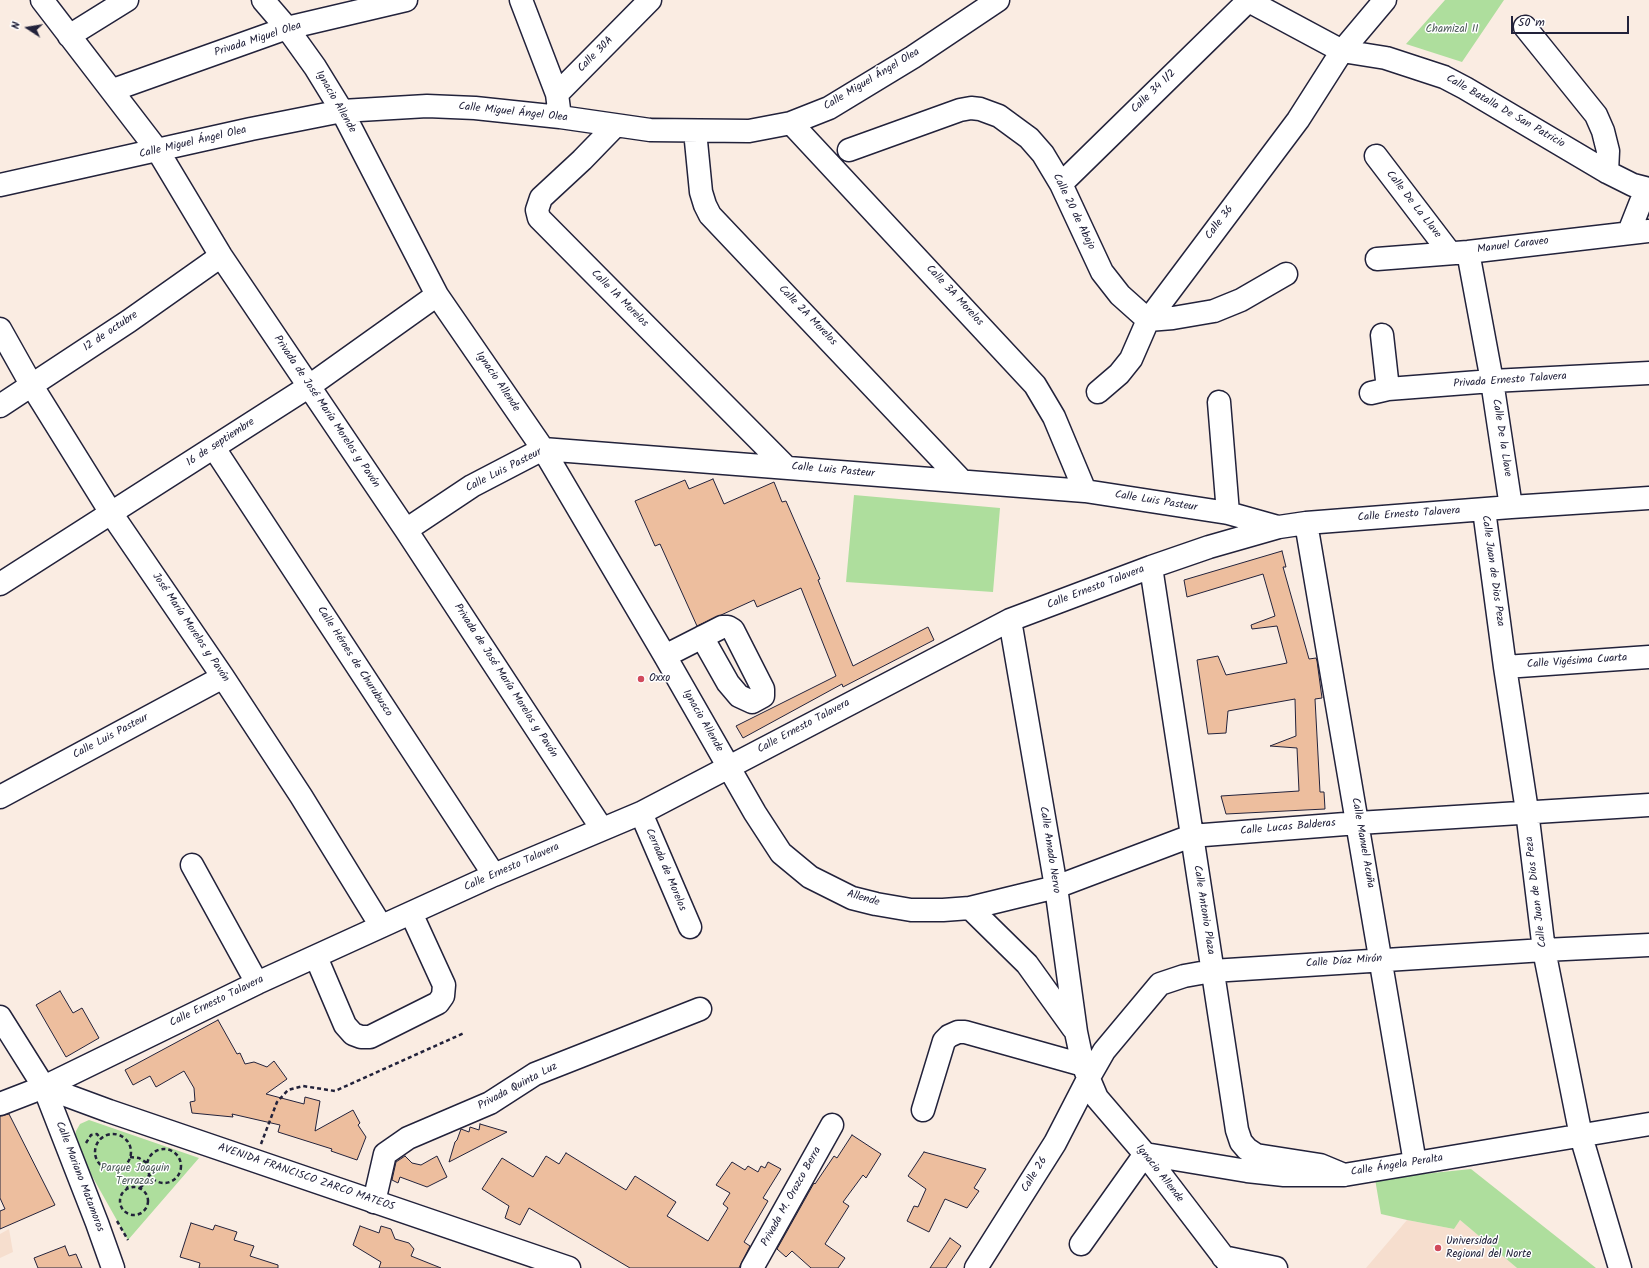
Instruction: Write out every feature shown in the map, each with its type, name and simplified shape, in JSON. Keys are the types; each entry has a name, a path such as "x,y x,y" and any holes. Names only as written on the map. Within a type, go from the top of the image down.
{"street":[{"name":"Privada de José María Morelos y Pavón","path":"42,0 113,90 158,151 221,256 308,387 406,530 602,829"},
{"path":"69,36 127,0"},
{"name":"Ignacio Allende","path":"263,0 287,28 315,67 342,111 437,295 543,449 665,656 728,767"},
{"name":"Privada Miguel Olea","path":"113,90 287,28 406,0"},
{"path":"521,0 557,94 560,117"},
{"name":"Calle 30A","path":"557,94 650,0"},
{"name":"Calle Miguel Ángel Olea","path":"0,185 158,151 251,129 342,111 427,106 475,108 560,117 615,126 695,131 749,131 791,123 829,108 864,88 998,0"},
{"name":"Calle Batalla De San Patricio","path":"1248,0 1342,51 1386,58 1444,77 1607,172 1648,189"},
{"name":"Calle 34 1/2","path":"1061,184 1248,0"},
{"name":"Calle 36","path":"1098,392 1119,374 1131,359 1148,320 1298,120 1342,51 1385,0"},
{"path":"1525,27 1596,115 1603,131 1608,151 1607,172"},
{"name":"Calle 20 de Abajo","path":"850,150 960,110 971,108 980,109 999,116 1029,138 1044,154 1061,184 1102,272 1120,295 1148,320"},
{"name":"Calle 3A Morelos","path":"791,123 1035,385 1054,416 1086,491"},
{"name":"Calle 1A Morelos","path":"615,126 582,160 541,198 537,210 539,218 786,467"},
{"name":"Calle 2A Morelos","path":"695,131 701,192 704,205 710,215 962,481"},
{"name":"Calle De La Llave","path":"1376,156 1459,252"},
{"path":"1639,232 1648,189"},
{"name":"Manuel Caraveo","path":"1377,259 1459,252 1639,232"},
{"name":"Calle De la Llave","path":"1459,252 1492,381 1511,507"},
{"name":"12 de octubre","path":"0,406 129,321 221,256"},
{"path":"1148,320 1173,318 1214,311 1241,300 1286,274"},
{"name":"16 de septiembre","path":"0,584 308,387 437,295"},
{"name":"José María Morelos y Pavón","path":"0,329 32,386 111,513 223,677 301,796 381,926"},
{"name":"Privada Ernesto Talavera","path":"1382,335 1380,391 1492,381 1649,373"},
{"path":"1218,402 1228,513"},
{"name":"Calle Héroes de Churubusco","path":"214,448 494,875"},
{"name":"Calle Luis Pasteur","path":"406,530 472,486 543,449 1086,491 1228,513 1279,527"},
{"name":"Calle Ernesto Talavera","path":"0,1104 44,1087 257,983 381,926 494,875 641,812 1010,620 1151,567 1209,546 1279,527 1306,523 1649,498"},
{"name":"Calle Juan de Dios Peza","path":"1484,510 1505,667 1527,811 1544,950 1581,1136 1620,1268"},
{"name":"Calle Manuel Acuña","path":"1306,523 1382,960 1415,1163"},
{"name":"Calle Antonio Plaza","path":"1151,567 1237,1130 1247,1149 1256,1154 1320,1165 1344,1175"},
{"name":"Calle Amado Nervo","path":"1010,620 1056,887 1076,1032 1085,1072"},
{"path":"665,656 702,637"},
{"name":"Calle Vigésima Cuarta","path":"1505,667 1649,657"},
{"name":"Calle Luis Pasteur","path":"0,797 223,677"},
{"name":"Allende","path":"728,767 782,853 810,877 852,898 911,910 943,910 970,908 1056,887"},
{"name":"Calle Lucas Balderas","path":"1056,887 1191,836 1527,811 1649,805"},
{"name":"Cerrada de Morelos","path":"641,812 690,927"},
{"path":"192,865 257,983"},
{"path":"970,908 1027,964 1076,1032"},
{"path":"316,956 345,1025 353,1034 361,1037 370,1037 438,1003 443,996 444,985 411,913"},
{"name":"Calle Díaz Mirón","path":"1085,1072 1160,984 1184,976 1212,971 1544,950 1649,945"},
{"name":"Privada Quinta Luz","path":"374,1202 385,1154 408,1138 490,1103 535,1074 700,1009"},
{"name":"Calle Mariano Matamoros","path":"0,1017 44,1087 113,1268"},
{"path":"923,1110 944,1041 949,1036 958,1032 965,1032 1085,1072"},
{"name":"Ignacio Allende","path":"1085,1072 1097,1098 1145,1154 1227,1262"},
{"name":"Calle 26","path":"976,1268 1055,1142 1085,1072"},
{"name":"AVENIDA FRANCISCO ZARCO MATEOS","path":"44,1087 566,1267"},
{"name":"Calle Ángela Peralta","path":"1145,1154 1247,1171 1284,1175 1344,1175 1649,1124"},
{"name":"Privada M. Orozco Berra","path":"752,1268 832,1125"},
{"path":"1081,1244 1145,1154"},
{"path":"1227,1262 1276,1268"}],"path":[{"path":"255,1161 277,1102 288,1090 303,1086 335,1091 464,1033"},
{"path":"84,1149 87,1139 91,1135 97,1134 101,1139"},
{"path":"112,1135 122,1137 130,1146 130,1157 124,1167 119,1170 106,1170 97,1162 95,1150 101,1139 112,1135"},
{"path":"158,1144 179,1151"},
{"path":"119,1170 118,1176 121,1182 128,1188 140,1188 146,1182 149,1174 147,1163 152,1153 162,1149 173,1151 180,1160 180,1171 174,1180 169,1183 157,1182 149,1174"},
{"path":"130,1157 139,1158 147,1163"},
{"path":"128,1188 121,1197 121,1206 127,1213 136,1215 144,1212 148,1204 146,1194 140,1188"}],"shaded area":[{"name":"Universidad Regional del Norte","path":"1407,1220 1454,1229 1460,1220 1517,1268 1366,1268"},
{"path":"9,1229 13,1252 0,1258 0,1234"}],"green space":[{"name":"Chamizal II","path":"1445,0 1504,0 1462,62 1406,44"},
{"path":"854,495 1000,508 993,592 846,582"},
{"name":"Parque Joaquin Terrazas","path":"89,1120 199,1158 128,1240 83,1160 75,1137 76,1131 80,1124"},
{"path":"1471,1169 1596,1268 1517,1268 1460,1220 1454,1229 1381,1214 1375,1179"}],"building":[{"path":"713,479 724,504 774,482 782,502 786,501 820,579 818,580 853,666 928,627 934,640 843,687 842,684 743,738 736,726 836,676 801,588 757,607 754,600 697,626 660,544 655,546 635,501 685,480 689,489"},
{"path":"1282,551 1286,567 1283,567 1309,659 1316,658 1317,661 1322,698 1315,699 1320,792 1324,792 1325,809 1226,814 1221,796 1299,791 1297,748 1270,746 1296,736 1295,699 1228,711 1226,733 1208,734 1197,660 1218,656 1226,675 1287,663 1277,626 1252,629 1251,625 1275,616 1263,574 1187,597 1184,580"},
{"path":"60,991 73,1013 82,1008 99,1038 66,1057 36,1005"},
{"path":"218,1020 237,1054 240,1053 245,1064 254,1062 267,1067 274,1061 287,1079 266,1094 304,1104 305,1097 320,1101 315,1131 353,1110 360,1123 358,1125 366,1137 357,1160 331,1151 332,1149 278,1132 280,1125 232,1114 233,1117 192,1113 190,1102 195,1101 194,1088 184,1071 156,1087 150,1076 133,1085 125,1070"},
{"path":"9,1114 55,1205 0,1229 0,1211 5,1209 0,1198 0,1116"},
{"path":"480,1124 507,1132 449,1162 461,1129 469,1132 470,1127 479,1130"},
{"path":"852,1135 881,1154 866,1178 863,1175 843,1202 849,1206 825,1244 845,1258 838,1268 811,1268 792,1251 786,1257 777,1249 814,1183 815,1184 834,1156 837,1158"},
{"path":"924,1152 986,1169 974,1188 979,1191 967,1208 945,1199 929,1232 907,1221 914,1206 918,1207 926,1189 908,1176"},
{"path":"566,1153 626,1190 635,1176 676,1202 667,1216 708,1241 728,1208 723,1204 730,1193 716,1185 732,1162 745,1170 748,1166 758,1172 761,1166 765,1168 768,1162 781,1169 763,1198 768,1201 744,1242 750,1246 739,1268 630,1268 529,1208 520,1225 505,1218 509,1206 482,1189 502,1158 533,1177 546,1156 559,1164"},
{"path":"405,1156 412,1163 421,1165 437,1156 447,1177 427,1187 400,1177 398,1183 392,1180 396,1162"},
{"path":"191,1223 213,1230 215,1225 237,1232 234,1240 254,1246 250,1256 278,1265 278,1268 199,1268 200,1263 180,1257"},
{"path":"360,1226 379,1233 381,1226 391,1229 395,1239 409,1243 414,1249 411,1256 441,1268 379,1268 381,1262 353,1245"},
{"path":"950,1238 961,1246 946,1268 930,1268"},
{"path":"65,1246 69,1256 76,1254 82,1268 38,1268 34,1258"}],"place":[{"name":"Oxxo","path":"641,679"},
{"name":"Universidad Regional del Norte","path":"1438,1248"}]}
